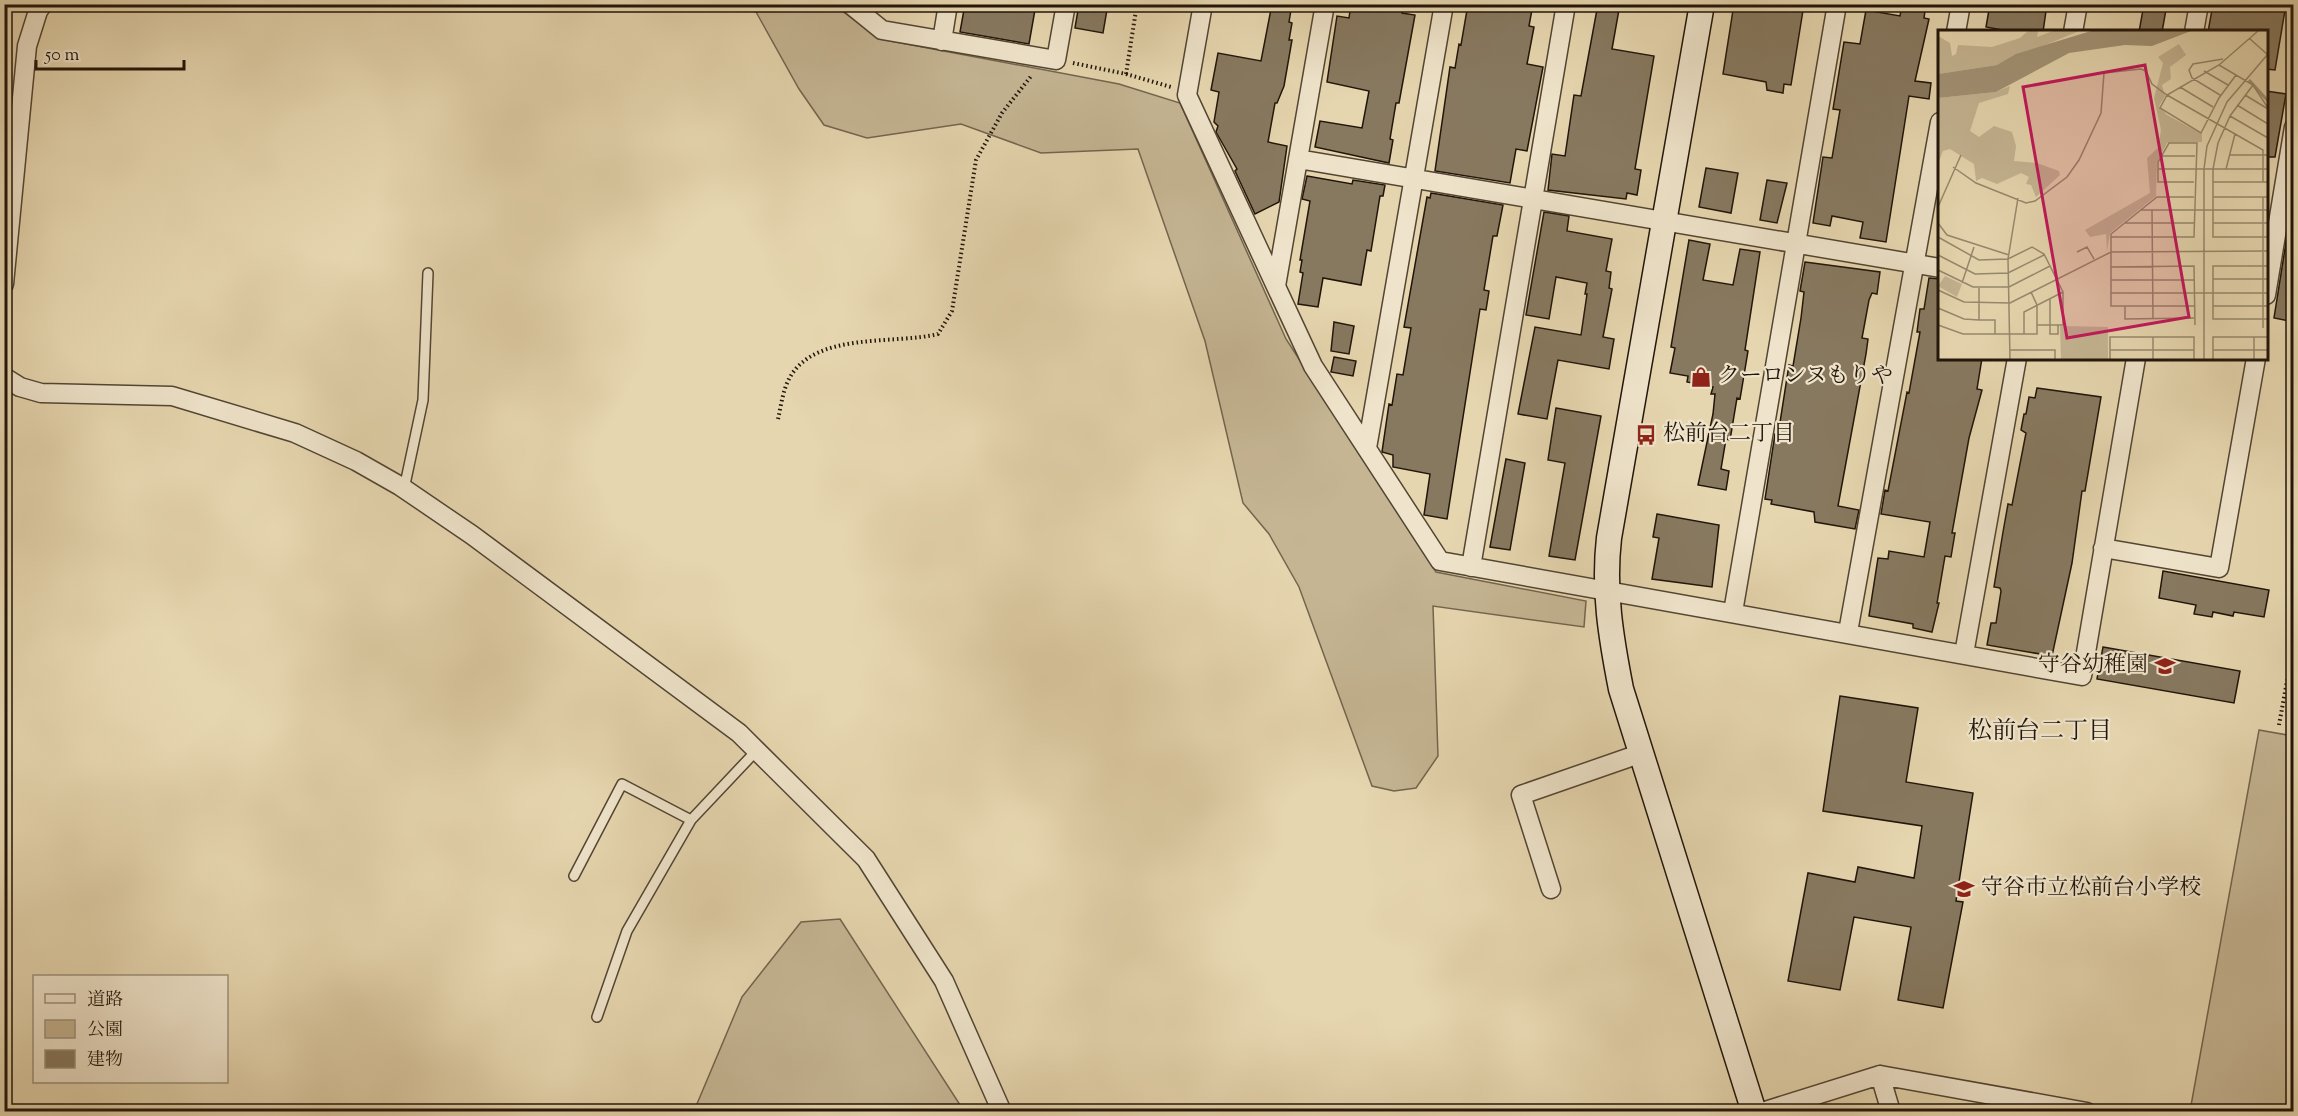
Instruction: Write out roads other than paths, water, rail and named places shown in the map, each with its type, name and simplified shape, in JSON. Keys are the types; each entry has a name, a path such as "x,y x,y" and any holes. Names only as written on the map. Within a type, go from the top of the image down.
{"street":[{"path":"4,284 27,46 38,11 43,4"},
{"path":"850,4 882,30 1051,59 1066,4"},
{"path":"942,41 948,4"},
{"path":"1203,4 1187,95 1313,366 1440,561 1848,632 2082,676 2136,360"},
{"path":"1276,286 1325,4"},
{"path":"1367,448 1444,4"},
{"path":"1472,567 1566,4"},
{"path":"1702,4 1609,538 1606,591 1610,634 1622,689 1754,1112"},
{"path":"1732,612 1837,4"},
{"path":"1956,30 1961,4"},
{"path":"2073,30 2078,4"},
{"path":"2194,30 2199,4"},
{"path":"2268,283 2294,127"},
{"path":"1848,632 1938,133"},
{"path":"1298,159 1938,268"},
{"path":"1964,654 2017,360"},
{"path":"2103,548 2219,568 2256,360"},
{"path":"4,377 20,387 41,393 172,396 295,433 356,461 404,489 472,536 730,726 866,859 944,981 1002,1112"},
{"path":"1551,889 1521,795 1642,753"},
{"path":"1880,1075 1891,1112"},
{"path":"1762,1112 1880,1075 2087,1112"}],"lane":[{"path":"404,489 423,400 428,273"},
{"path":"597,1017 627,931 691,820 757,750"},
{"path":"574,876 622,784 691,820"}],"place":[{"name":"クーロンヌもりや","path":"1701,377"},
{"name":"松前台二丁目","path":"1646,435"},
{"name":"守谷幼稚園","path":"2165,666"},
{"name":"守谷市立松前台小学校","path":"1964,889"}],"district":[{"name":"松前台二丁目","path":"2040,732"}]}
